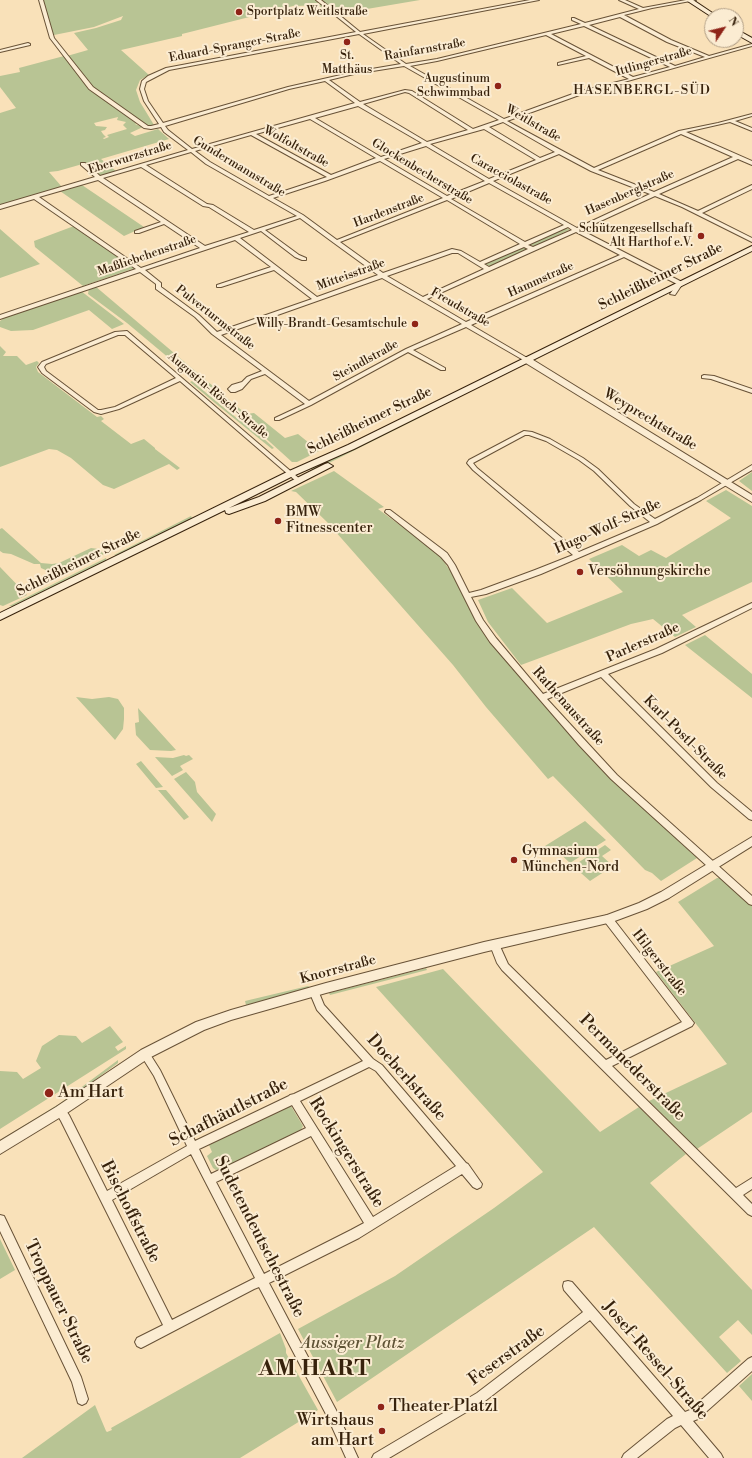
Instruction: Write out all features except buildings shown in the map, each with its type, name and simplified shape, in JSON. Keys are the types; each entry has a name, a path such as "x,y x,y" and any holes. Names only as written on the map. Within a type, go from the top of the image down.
{"main road":[{"path":"691,0 704,9"},
{"name":"Schleißheimer Straße","path":"0,617 290,474 325,460 673,294 752,248"},
{"name":"Schleißheimer Straße","path":"0,622 212,518 262,499 530,362 680,283 737,258 752,254"}],"street":[{"path":"41,0 52,38 93,90 146,127 151,128 162,126"},
{"name":"Weitlstraße","path":"318,0 358,32 406,65 559,152 593,170 698,213 752,240"},
{"name":"Eduard-Spranger-Straße","path":"162,126 146,101 142,89 144,81 154,75 188,64 537,0"},
{"path":"621,0 642,9"},
{"name":"Rainfarnstraße","path":"162,126 260,95 354,73 437,60 585,25 642,9 691,0"},
{"path":"633,6 652,7"},
{"path":"620,15 670,41 708,57"},
{"path":"574,19 674,67"},
{"path":"547,34 633,79"},
{"path":"0,51 28,44"},
{"name":"Ittlingerstraße","path":"268,198 426,144 485,127 583,92 752,45"},
{"path":"560,64 587,56"},
{"name":"Caracciolastraße","path":"326,80 359,104 489,181 575,229 680,283"},
{"name":"Eberwurzstraße","path":"0,207 190,150 408,91 473,131"},
{"path":"593,170 681,132 752,115"},
{"name":"Glockenbecherstraße","path":"310,118 382,159 524,245"},
{"path":"731,121 752,130"},
{"name":"Gundermannstraße","path":"162,126 190,150 226,175 301,216 383,276"},
{"path":"485,127 540,160"},
{"path":"681,132 752,163"},
{"name":"Wolfoltstraße","path":"252,134 331,177"},
{"name":"Hardenstraße","path":"336,242 447,199 559,152"},
{"name":"Hasenberglstraße","path":"423,299 737,157"},
{"path":"83,164 99,178 204,248"},
{"path":"142,165 198,201 204,201 253,232"},
{"path":"698,213 752,187"},
{"name":"Pulverturmstraße","path":"36,197 159,284 158,288 178,301 266,372 309,404"},
{"name":"Maßliebchenstraße","path":"0,317 301,216"},
{"path":"137,232 165,222"},
{"path":"480,264 568,225"},
{"path":"261,229 297,256 304,259"},
{"path":"236,238 316,299"},
{"path":"524,245 532,250"},
{"name":"Mitteisstraße","path":"218,334 455,250 488,269"},
{"name":"Hammstraße","path":"467,325 624,255"},
{"path":"219,286 274,268"},
{"name":"Freudstraße","path":"383,276 530,362"},
{"path":"673,294 680,283"},
{"name":"Steindlstraße","path":"277,419 309,404 408,350 467,325"},
{"name":"Augustin-Rösch-Straße","path":"180,380 116,408 101,412 96,411 42,370 42,365 122,332 127,333 180,380 254,440 290,474 299,480"},
{"path":"408,350 443,369"},
{"name":"Weyprechtstraße","path":"530,362 752,499"},
{"path":"244,383 249,378 266,372"},
{"path":"704,377 712,377 750,388"},
{"path":"578,555 472,466 471,461 524,434 530,433 548,440 581,459 596,470 632,505 655,522"},
{"name":"Hugo-Wolf-Straße","path":"467,596 483,592 578,555 655,522 727,483 752,467"},
{"name":"Rathenaustraße","path":"388,512 444,555 454,570 484,628 493,640 542,698 614,776 709,869 752,901"},
{"name":"Parlerstraße","path":"542,698 604,675 669,647 752,605"},
{"name":"Karl-Postl-Straße","path":"604,675 714,785 752,816"},
{"name":"Knorrstraße","path":"0,1148 60,1111 145,1054 172,1039 210,1022 314,991 494,945 608,919 665,896 752,841"},
{"name":"Hilgerstraße","path":"606,1065 689,1023 608,919"},
{"name":"Permanederstraße","path":"494,945 502,963 752,1211"},
{"name":"Doeberlstraße","path":"314,991 320,1006 370,1062 379,1068 478,1184"},
{"name":"Sudetendeutschestraße","path":"145,1054 157,1073 209,1180 332,1414 352,1458"},
{"name":"Schafhäutlstraße","path":"105,1198 194,1147 370,1062"},
{"name":"Rockingerstraße","path":"293,1098 371,1224"},
{"name":"Bischoffstraße","path":"60,1111 65,1118 170,1327"},
{"path":"209,1180 312,1130"},
{"path":"141,1342 371,1224 464,1167"},
{"path":"735,1194 752,1183"},
{"name":"Troppauer Straße","path":"0,1220 77,1381 82,1399"},
{"name":"Josef-Ressel-Straße","path":"568,1286 684,1418 717,1458"},
{"name":"Feserstraße","path":"378,1458 480,1397 591,1313"},
{"path":"628,1458 671,1423 694,1415 752,1363"}],"green space":[{"path":"42,0 420,0 355,11 345,10 341,14 332,16 318,5 297,5 182,34 182,36 121,50 149,75 140,80 136,90 140,102 154,125 148,126 137,123 135,124 143,127 130,133 135,136 158,129 169,139 101,159 116,171 101,176 86,163 49,172 62,187 0,206 0,113 16,108 0,87 0,76 20,72 19,68 64,56 87,84 90,82 67,56 88,50 74,33 121,20 123,16 94,27 54,35 51,33","holes":["118,117 117,120 126,122 123,125 127,129 107,135 109,137 104,139 103,138 106,137 101,131 105,130 107,127 96,126 94,123"]},
{"path":"82,185 144,227 124,236 60,191"},
{"path":"74,226 135,268 83,286 35,247 34,241"},
{"path":"565,228 569,230 535,246 529,245"},
{"path":"0,229 40,264 0,278"},
{"path":"525,247 526,250 491,266 485,265 485,263"},
{"path":"95,286 246,414 254,413 285,438 298,434 319,451 297,462 292,462 260,433 127,323 88,294 89,288"},
{"path":"81,291 124,324 112,329 89,310 33,330 11,331 0,327 0,321 7,316"},
{"path":"0,346 6,352 3,356 17,356 26,365 37,361 39,363 36,367 38,372 97,417 101,416 104,419 101,421 131,444 144,439 180,468 177,470 169,464 114,489 103,485 71,458 57,450 49,449 0,467"},
{"path":"192,381 274,448 272,449 215,403 190,382"},
{"path":"427,411 429,413 313,471 310,468"},
{"path":"334,471 384,507 378,509 438,553 451,572 478,624 512,669 581,746 628,794 697,858 661,881 652,873 645,870 553,776 548,779 486,707 453,665 327,522 296,492 291,491"},
{"path":"752,472 752,491 739,481"},
{"path":"726,490 752,506 752,582 682,615 696,627 675,637 653,619 631,624 521,665 488,622 478,600 512,588 547,623 623,592 589,559 622,545 639,556 651,550 666,558 731,518 706,501"},
{"path":"191,516 193,520 120,556 114,555"},
{"path":"2,528 41,563 59,563 91,548 99,549 104,554 59,576 41,568 40,564 34,564 0,551 0,529"},
{"path":"106,558 107,563 19,606 9,606"},
{"path":"0,567 27,595 3,606 0,605"},
{"path":"705,635 752,674 752,698 685,645"},
{"path":"76,697 92,699 109,697 118,699 124,708 124,719 123,729 115,740"},
{"path":"138,708 176,750 150,750 136,735 135,723 139,722"},
{"path":"189,755 193,759 180,766 183,770 172,776 155,757 173,758"},
{"path":"141,761 163,787 156,788 136,764"},
{"path":"186,772 195,782 197,792 216,814 212,822 174,779"},
{"path":"158,790 166,790 189,817 184,820"},
{"path":"585,821 606,840 570,863 555,849 543,857 537,851"},
{"path":"605,845 611,850 602,856 613,866 590,881 573,866"},
{"path":"717,878 721,878 752,905 752,1112 697,1149 649,1101 727,1064 656,972 714,946 678,902"},
{"path":"426,968 427,970 330,995 329,993"},
{"name":"Aussiger Platz","path":"443,969 600,1132 639,1107 686,1154 650,1183 752,1290 752,1335 738,1320 719,1337 741,1361 727,1373 594,1227 337,1402 298,1329 395,1276 494,1208 543,1172 376,987"},
{"path":"308,986 311,988 246,1005 245,1001"},
{"path":"110,1026 123,1042 115,1047 118,1051 126,1046 126,1049 0,1129 0,1071 17,1072 23,1079 41,1068 36,1061 42,1046 59,1035 76,1036 82,1043"},
{"path":"118,1060 118,1063 64,1103 0,1143 0,1140 59,1104"},
{"path":"287,1105 291,1106 303,1126 301,1130 221,1171 220,1169 216,1170 213,1168 207,1156 212,1152 209,1145"},
{"path":"0,1239 15,1270 0,1279"},
{"path":"280,1333 286,1353 318,1410 240,1458 22,1458 95,1405 107,1432 112,1430 111,1428"},
{"path":"752,1374 752,1401 739,1386"}],"place":[{"name":"Sportplatz Weitlstraße","path":"239,12"},
{"name":"St. Matthäus","path":"347,42"},
{"name":"Augustinum Schwimmbad","path":"498,86"},
{"name":"Schützengesellschaft Alt Harthof e.V.","path":"701,236"},
{"name":"Willy-Brandt-Gesamtschule","path":"415,324"},
{"name":"BMW Fitnesscenter","path":"278,521"},
{"name":"Versöhnungskirche","path":"580,572"},
{"name":"Gymnasium München-Nord","path":"514,860"},
{"name":"Am Hart","path":"49,1093"},
{"name":"Theater Platzl","path":"381,1407"},
{"name":"Wirtshaus am Hart","path":"382,1431"}],"district":[{"name":"HASENBERGL-SÜD","path":"642,91"},
{"name":"AM HART","path":"315,1370"}]}
